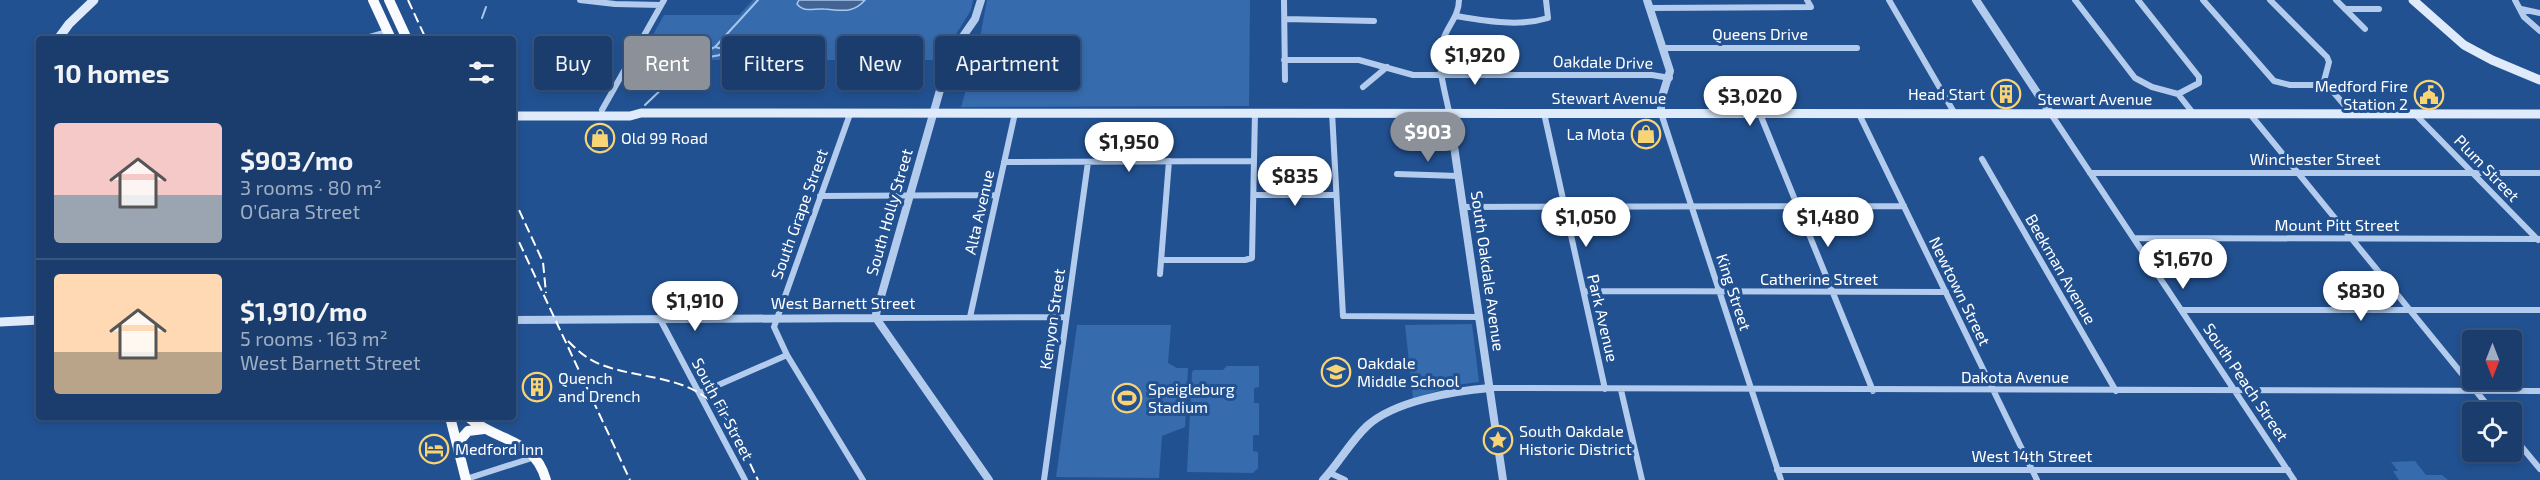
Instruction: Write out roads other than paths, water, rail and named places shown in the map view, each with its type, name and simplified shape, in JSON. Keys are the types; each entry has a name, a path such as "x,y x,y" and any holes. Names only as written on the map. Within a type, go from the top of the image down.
{"main road":[{"path":"60,36 94,0"},
{"path":"373,0 388,36"},
{"path":"382,0 391,21 403,29"},
{"path":"389,0 406,36"},
{"path":"2413,0 2454,38 2471,49 2540,80"},
{"path":"543,116 562,113 596,113 602,110"},
{"name":"Stewart Avenue","path":"516,111 634,110 641,113"},
{"name":"Stewart Avenue","path":"516,116 630,116 641,113 1255,112 2540,114"},
{"path":"0,322 36,323"},
{"path":"451,420 466,480"},
{"path":"472,420 484,429 538,456 542,462 546,480"},
{"path":"458,451 461,439 468,431 484,429"}],"street":[{"path":"579,0 615,4 663,2"},
{"name":"South Holly Street","path":"877,318 876,312 950,56 975,19 981,0"},
{"path":"1284,0 1285,80"},
{"name":"South Oakdale Avenue","path":"1459,0 1456,16 1446,31 1441,47 1503,480"},
{"path":"1456,16 1490,21 1546,19 1549,15 1546,0"},
{"path":"1661,113 1659,100 1671,71 1648,4 1811,7 1807,0"},
{"path":"1889,0 1955,114"},
{"name":"South Peach Street","path":"1976,0 2294,480"},
{"path":"2075,0 2135,78 2152,87 2178,94 2193,113"},
{"path":"2138,0 2199,77 2197,86 2178,94"},
{"path":"2203,0 2274,81 2290,85 2326,85"},
{"path":"2270,0 2327,57 2329,62 2324,77 2326,85 2352,114"},
{"path":"2336,0 2365,29"},
{"path":"2515,0 2524,17 2540,31"},
{"path":"602,110 663,2"},
{"path":"2345,9 2379,9"},
{"path":"2521,9 2540,13"},
{"path":"1285,19 1374,21"},
{"name":"Queens Drive","path":"1663,48 1857,48"},
{"name":"Oakdale Drive","path":"1284,60 1359,60 1409,74 1652,75 1670,78"},
{"path":"1363,87 1387,67"},
{"path":"1161,260 1245,260 1252,256 1255,112"},
{"path":"1332,112 1341,313 1343,316 1479,317"},
{"name":"Alta Avenue","path":"970,317 1015,113"},
{"name":"Park Avenue","path":"1544,113 1605,389"},
{"name":"King Street","path":"1661,113 1780,480"},
{"name":"South Grape Street","path":"776,318 849,114"},
{"path":"1760,114 1873,391"},
{"name":"Newtown Street","path":"1859,114 2037,480"},
{"path":"2250,114 2485,402"},
{"name":"Plum Street","path":"2415,114 2539,240"},
{"name":"Beekman Avenue","path":"1982,159 2116,391"},
{"path":"1160,274 1169,161"},
{"path":"1005,162 1254,161"},
{"name":"Kenyon Street","path":"1044,480 1088,162"},
{"name":"Winchester Street","path":"2090,173 2540,173"},
{"path":"1397,174 1458,176"},
{"path":"820,196 997,195"},
{"path":"1254,195 1336,195"},
{"path":"1463,207 1904,206"},
{"name":"Mount Pitt Street","path":"2134,238 2539,240"},
{"name":"Catherine Street","path":"1584,291 1946,292"},
{"path":"2182,310 2540,310"},
{"name":"West Barnett Street","path":"516,320 1066,317"},
{"path":"776,318 776,332 787,355 863,480"},
{"path":"877,318 989,480"},
{"name":"South Fir Street","path":"660,319 745,480"},
{"path":"700,393 787,355"},
{"path":"1345,480 1327,476 1368,425 1387,413 1458,391 1490,388"},
{"name":"Dakota Avenue","path":"1490,388 1873,391 2540,391"},
{"path":"1621,390 1642,480"},
{"path":"2522,447 2540,469"},
{"path":"466,480 538,456"},
{"name":"West 14th Street","path":"1777,470 2288,470"}],"waterway":[{"path":"715,47 758,0"},
{"path":"482,18 486,7"},
{"path":"710,50 715,47"},
{"path":"710,57 720,55 723,49 715,47"},
{"path":"645,105 661,90"}],"railway":[{"path":"408,0 425,36"},
{"path":"516,204 543,262 546,293"},
{"path":"516,235 630,480"},
{"path":"568,341 592,361 616,370 675,383 702,395 714,404 728,421 758,480"}],"place":[{"name":"Head Start","path":"2006,94"},
{"name":"Medford Fire Station 2","path":"2429,95"},
{"name":"La Mota","path":"1646,134"},
{"name":"Old 99 Road","path":"600,138"},
{"name":"Oakdale Middle School","path":"1336,372"},
{"name":"Quench and Drench","path":"537,387"},
{"name":"Speigleburg Stadium","path":"1127,398"},
{"name":"South Oakdale Historic District","path":"1498,440"},
{"name":"Medford Inn","path":"434,449"}]}
